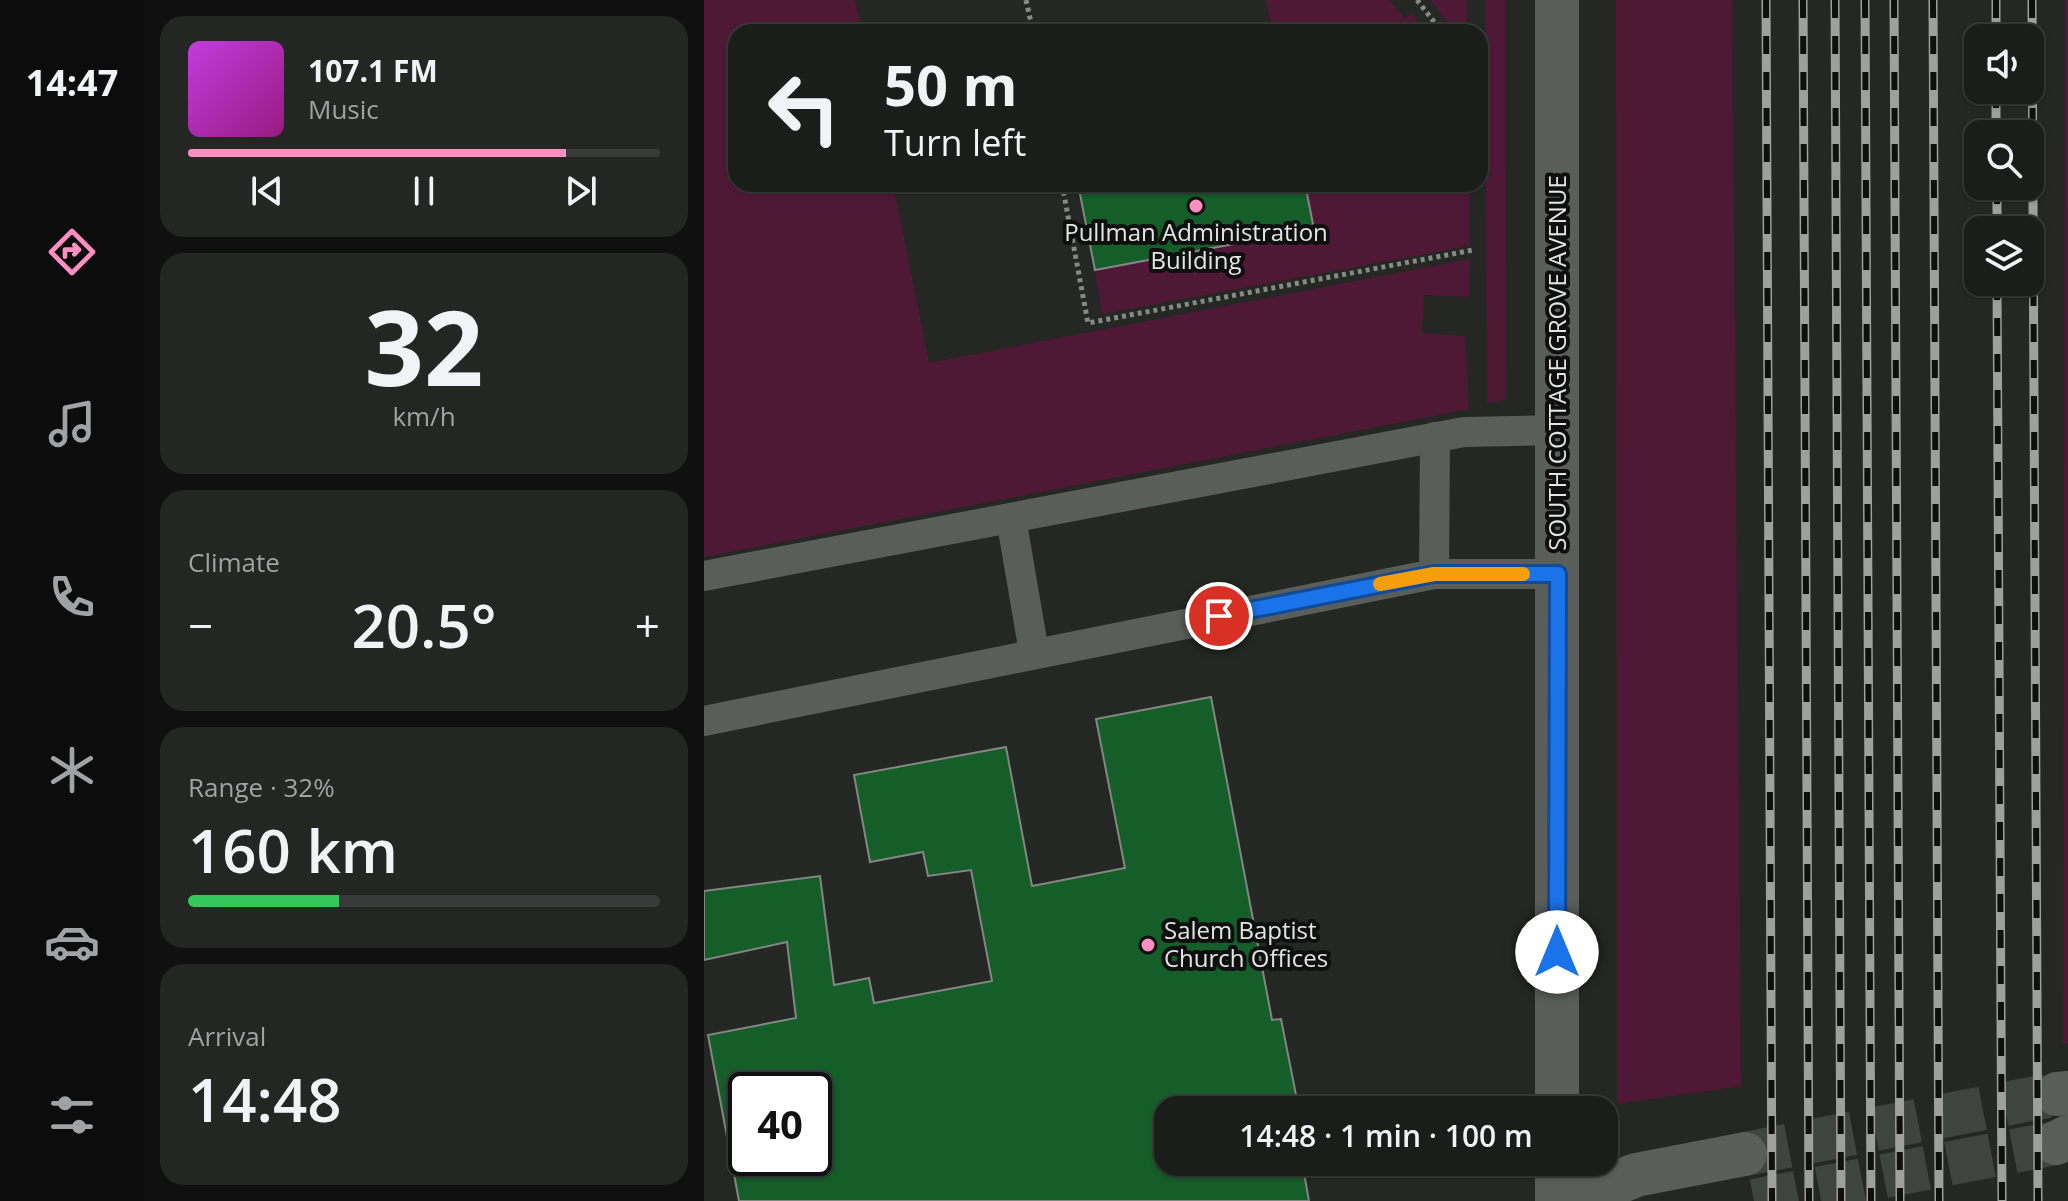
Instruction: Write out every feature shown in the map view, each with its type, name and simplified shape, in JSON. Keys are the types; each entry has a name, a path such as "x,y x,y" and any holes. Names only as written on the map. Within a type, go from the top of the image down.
{"street":[{"name":"SOUTH COTTAGE GROVE AVENUE","path":"1557,0 1557,1096"},
{"path":"1572,1201 1636,1175 1745,1154"},
{"path":"1557,1176 1557,1201"}],"lane":[{"path":"704,576 1464,432 1558,430"},
{"path":"1434,574 1435,437"},
{"path":"1011,518 1034,652"},
{"path":"704,721 1034,652 1434,574 1558,574"}],"path":[{"path":"1026,0 1031,24"},
{"path":"1417,0 1436,24"},
{"path":"1063,192 1088,323 1473,250"}],"shaded area":[{"path":"704,0 855,0 860,24 728,24 728,192 895,192 929,363 1470,259 1469,297 1424,295 1422,333 1465,336 1469,409 704,557"},
{"path":"1266,0 1389,0 1405,19 1412,13 1420,24 1271,24"},
{"path":"1431,0 1467,0 1467,24 1448,24"},
{"path":"1485,0 1505,0 1506,400 1487,403 1488,24 1485,24"},
{"path":"1616,0 1732,0 1741,1086 1618,1104"},
{"path":"2065,0 2068,0 2068,1043 2063,1044"},
{"path":"1307,192 1469,192 1469,246 1102,314 1095,270 1314,229"}],"building":[{"name":"Pullman Administration Building","path":"1080,192 1307,192 1314,229 1095,270"},
{"name":"Salem Baptist Church Offices","path":"1211,697 1272,1020 1281,1019 1296,1096 1154,1096 1154,1176 1305,1176 1309,1201 739,1201 734,1176 832,1176 832,1072 728,1072 728,1142 708,1035 796,1018 787,942 704,960 704,891 820,876 834,985 869,978 874,1003 992,981 971,870 928,876 923,852 870,862 854,775 1006,747 1032,886 1125,868 1096,719"}],"tunnel":[{"path":"1745,1154 2057,1094"},
{"path":"1754,1201 2056,1143"}],"railway":[{"path":"1766,0 1772,1201"},
{"path":"1803,0 1809,1201"},
{"path":"1835,0 1841,1201"},
{"path":"1865,0 1871,1201"},
{"path":"1894,0 1900,1201"},
{"path":"1933,0 1939,1201"},
{"path":"1996,0 1996,24"},
{"path":"2032,0 2038,1201"},
{"path":"1996,104 1996,120"},
{"path":"1997,200 1997,216"},
{"path":"1997,296 2002,1201"}],"slow traffic":[{"path":"1380,584 1434,574 1523,574"}],"place":[{"name":"Pullman Administration Building","path":"1196,206"},
{"name":"Salem Baptist Church Offices","path":"1148,945"}],"route":[{"path":"1219,616 1434,574 1558,574 1557,952"}]}
